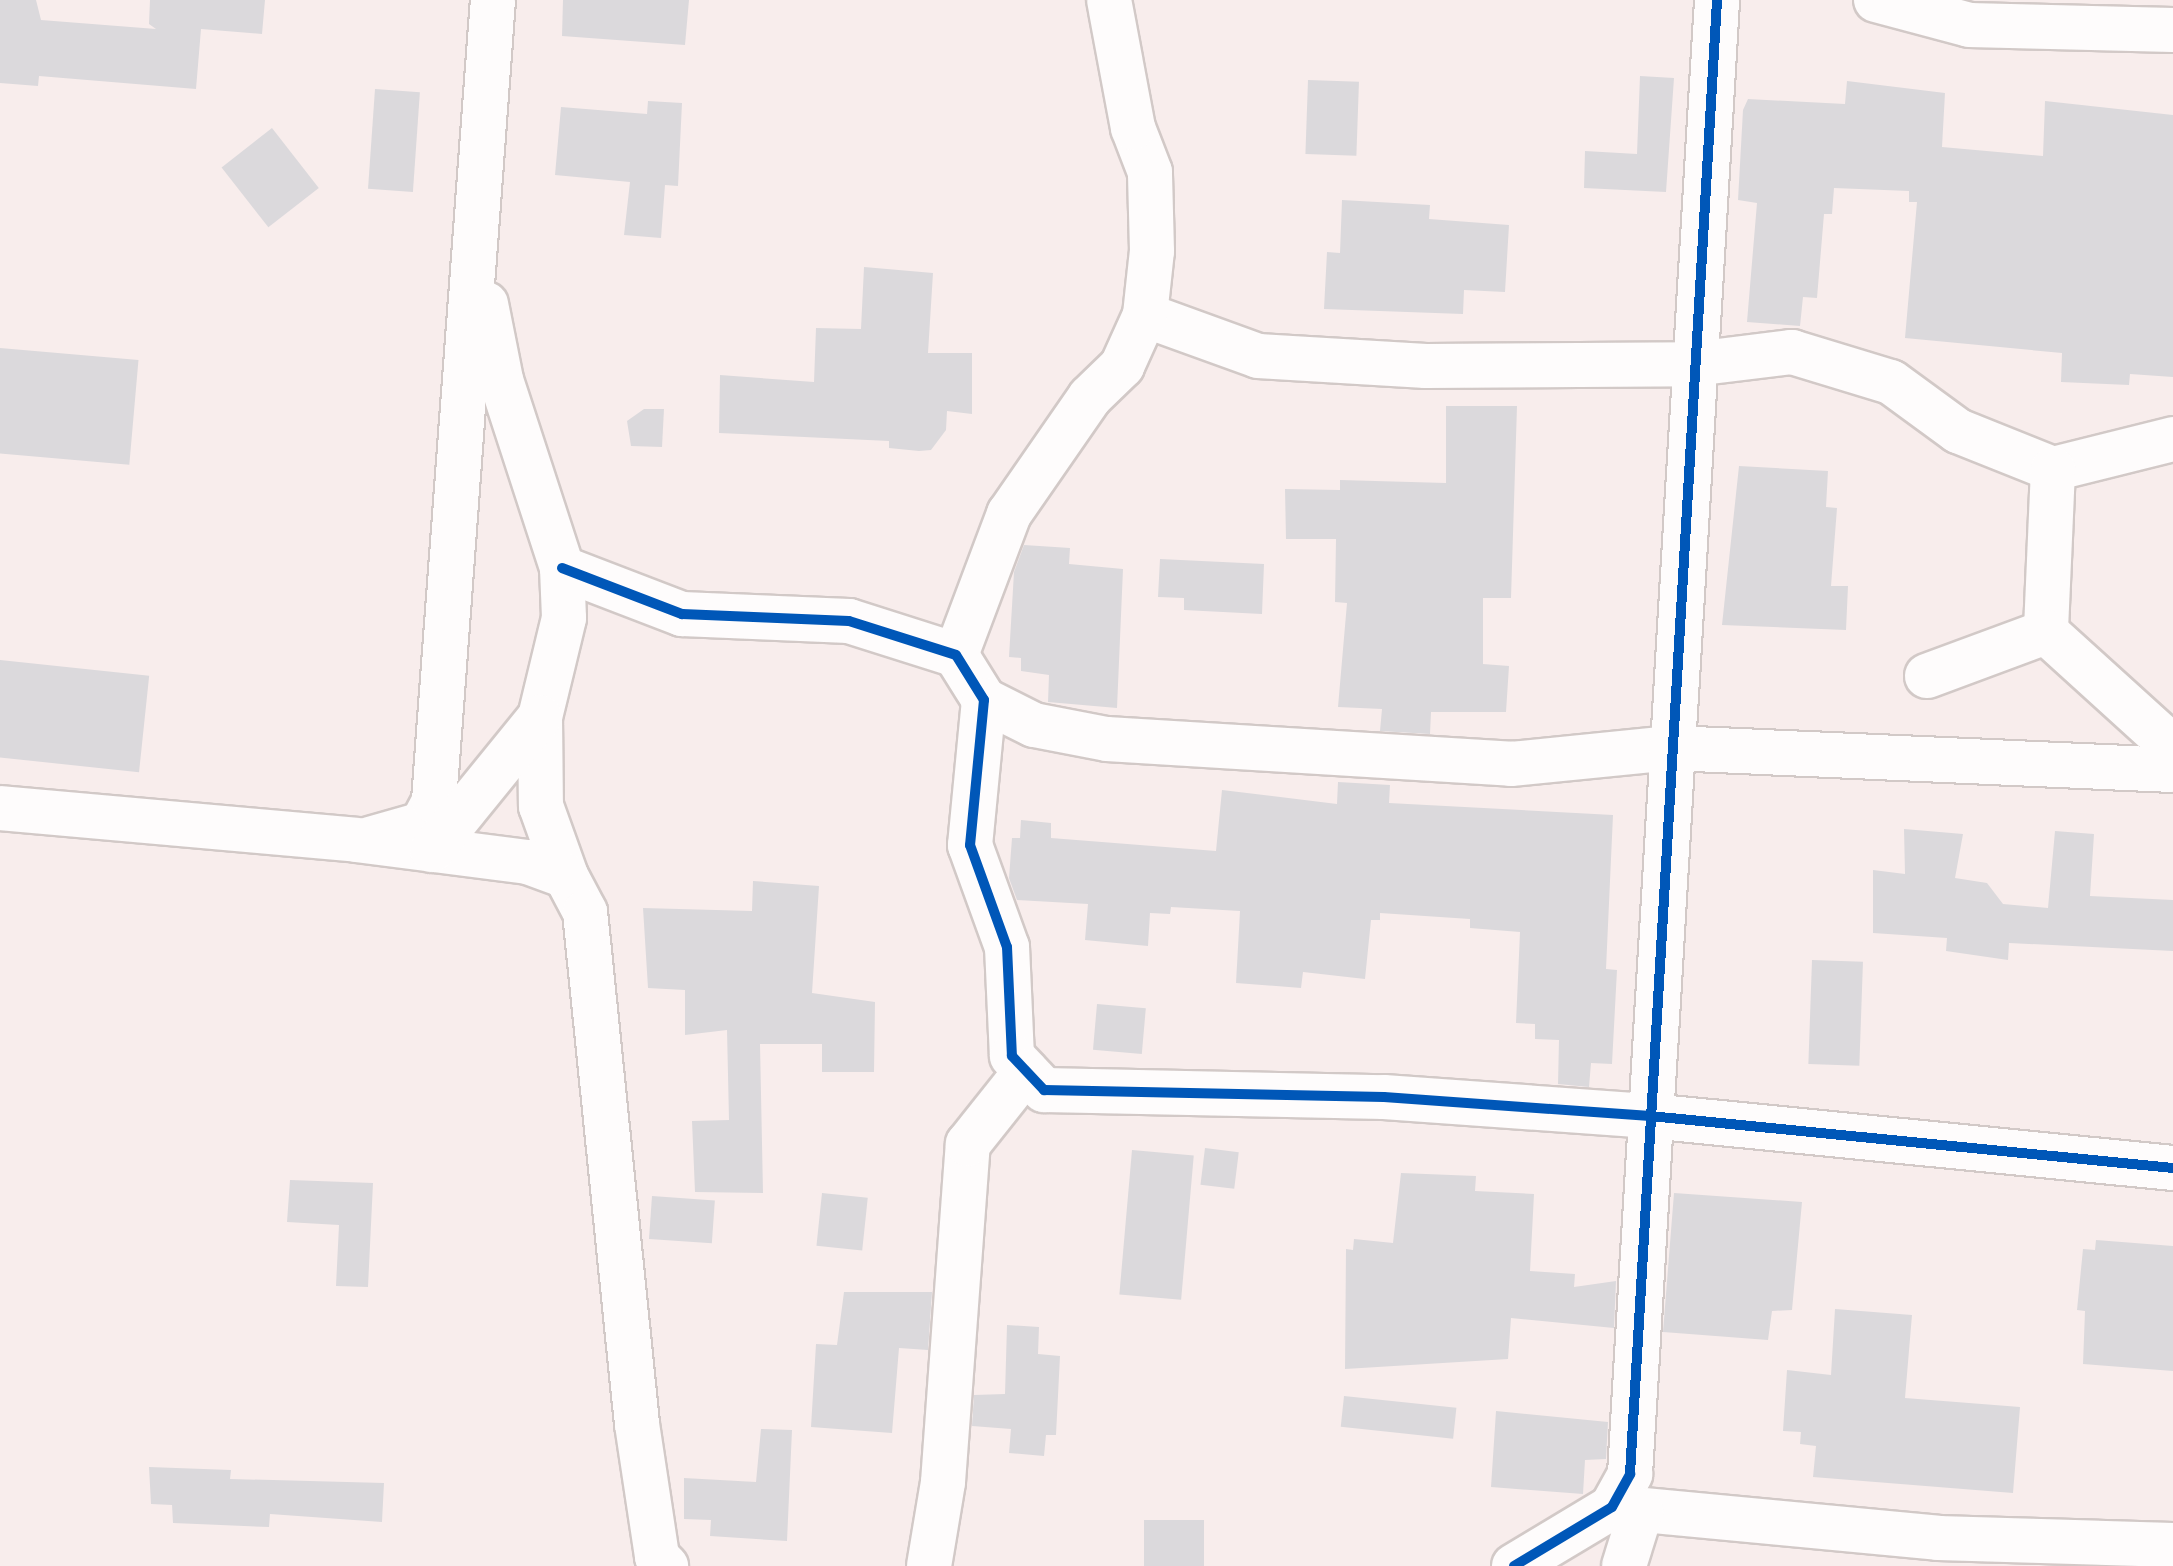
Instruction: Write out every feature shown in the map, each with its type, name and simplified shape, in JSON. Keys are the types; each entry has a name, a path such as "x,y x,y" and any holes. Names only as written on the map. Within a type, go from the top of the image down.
{"street":[{"path":"356,840 396,836 422,824 434,801 493,0"},
{"path":"956,655 1009,514 1090,397 1122,366 1145,315 1152,251 1150,172 1133,128 1109,0"},
{"path":"1624,1566 1626,1509 1635,1427 1671,748 1717,0"},
{"path":"1876,0 1969,25 2173,30"},
{"path":"475,246 501,380 562,568 564,618 540,717 541,806 566,876 585,912 660,1563"},
{"path":"1145,315 1258,356 1426,366 1694,364 1792,352 1891,382 1958,431 2053,469 2173,439"},
{"path":"2046,632 2053,469"},
{"path":"562,568 682,614 849,621 956,655 984,700 1034,725 1107,739 1511,764 1671,748 2173,770"},
{"path":"1927,676 2046,632"},
{"path":"2046,632 2173,747"},
{"path":"984,700 970,845 1007,947 1012,1056 1044,1090 1384,1097 1650,1116 2173,1168"},
{"path":"432,850 540,717"},
{"path":"0,808 356,840 528,862 566,876"},
{"path":"929,1566 943,1482 968,1144 1026,1071"},
{"path":"1514,1566 1626,1509 1938,1538 2173,1545"}],"building":[{"path":"0,0 36,0 41,20 156,29 149,24 150,0 265,0 262,34 201,29 196,89 39,76 38,86 0,83"},
{"path":"563,0 689,0 685,45 562,36"},
{"path":"1640,76 1674,78 1666,192 1584,188 1585,151 1637,154"},
{"path":"1308,80 1359,82 1356,156 1305,154"},
{"path":"1847,81 1945,93 1942,147 2043,156 2045,101 2173,115 2173,377 2130,374 2129,385 2061,382 2062,353 1905,338 1917,202 1909,202 1909,191 1834,188 1832,214 1824,214 1817,298 1803,297 1800,326 1747,322 1757,203 1738,200 1743,110 1748,99 1845,104"},
{"path":"375,89 420,92 413,192 368,189"},
{"path":"648,101 682,103 678,186 665,185 661,238 624,235 630,182 555,175 561,107 647,114"},
{"path":"272,128 319,188 268,227 222,167"},
{"path":"1342,200 1430,205 1429,219 1509,225 1505,292 1464,290 1463,314 1324,309 1327,252 1340,253"},
{"path":"864,267 933,273 928,353 972,353 972,414 947,411 946,430 931,450 919,451 889,448 889,441 719,433 720,375 814,382 816,328 861,329"},
{"path":"0,348 138,360 129,465 0,453"},
{"path":"1446,406 1517,406 1511,598 1483,598 1483,664 1509,666 1506,712 1431,712 1430,734 1380,731 1382,709 1338,707 1347,603 1335,602 1336,539 1286,539 1285,489 1340,490 1340,480 1446,483"},
{"path":"644,409 664,409 662,447 631,446 627,421"},
{"path":"1739,466 1828,471 1826,507 1837,508 1831,586 1848,586 1846,630 1722,625"},
{"path":"1024,545 1070,548 1069,564 1123,569 1117,708 1048,702 1049,675 1021,671 1021,658 1009,657 1014,572"},
{"path":"1160,559 1264,564 1262,614 1184,610 1184,598 1158,597"},
{"path":"0,660 149,676 139,772 0,758"},
{"path":"1338,782 1390,785 1389,803 1613,815 1606,969 1617,970 1612,1064 1591,1063 1589,1087 1558,1084 1559,1040 1535,1039 1535,1024 1516,1023 1520,932 1470,928 1470,919 1380,913 1380,920 1371,920 1365,979 1303,972 1301,988 1236,983 1240,911 1171,907 1170,914 1150,913 1148,946 1085,940 1088,904 1017,900 1009,878 1012,838 1020,838 1021,820 1051,823 1051,838 1216,851 1222,790 1337,804"},
{"path":"1904,829 1963,834 1955,878 1987,883 2003,904 2048,908 2055,831 2094,834 2090,896 2173,900 2173,951 2009,943 2008,960 1946,951 1947,938 1873,933 1873,870 1905,874"},
{"path":"753,881 819,886 812,993 875,1002 874,1072 822,1072 822,1044 760,1044 763,1193 695,1192 692,1121 729,1120 727,1030 685,1035 685,990 648,988 643,908 752,911"},
{"path":"1812,960 1863,962 1859,1066 1808,1064"},
{"path":"1097,1004 1146,1008 1142,1054 1093,1050"},
{"path":"1205,1148 1239,1152 1234,1189 1200,1185"},
{"path":"1132,1150 1194,1155 1181,1300 1119,1294"},
{"path":"1401,1173 1476,1176 1475,1191 1534,1194 1530,1271 1575,1274 1574,1287 1616,1281 1614,1328 1511,1318 1508,1359 1345,1369 1346,1249 1353,1250 1354,1239 1393,1243"},
{"path":"290,1180 373,1183 368,1287 336,1286 339,1225 287,1222"},
{"path":"822,1193 868,1198 862,1251 816,1246"},
{"path":"1674,1193 1802,1202 1792,1310 1772,1311 1768,1340 1663,1332"},
{"path":"652,1196 715,1200 712,1243 649,1239"},
{"path":"2096,1240 2173,1246 2173,1371 2083,1364 2085,1311 2077,1310 2083,1249 2095,1250"},
{"path":"844,1292 932,1292 928,1350 899,1348 892,1433 811,1427 816,1344 837,1345"},
{"path":"1835,1309 1912,1315 1905,1398 2020,1407 2013,1493 1813,1477 1816,1446 1800,1444 1801,1432 1783,1431 1787,1370 1831,1375"},
{"path":"1007,1325 1039,1327 1038,1354 1060,1356 1056,1435 1046,1435 1044,1456 1009,1453 1011,1429 972,1426 974,1395 1005,1394"},
{"path":"1344,1396 1456,1408 1453,1439 1341,1427"},
{"path":"1496,1411 1608,1422 1606,1459 1585,1460 1583,1494 1491,1487"},
{"path":"761,1429 792,1430 787,1541 710,1536 711,1520 684,1519 684,1478 756,1482"},
{"path":"149,1467 231,1470 230,1479 384,1483 382,1522 270,1514 269,1527 173,1523 172,1505 151,1504"},
{"path":"1144,1520 1204,1520 1204,1566 1144,1566"}],"cycle path":[{"path":"1514,1566 1612,1507 1630,1474 1717,0"},
{"path":"562,568 682,614 849,621 956,655 984,700 970,845 1007,947 1012,1056 1044,1090 1384,1097 1650,1116 2173,1168"}]}
